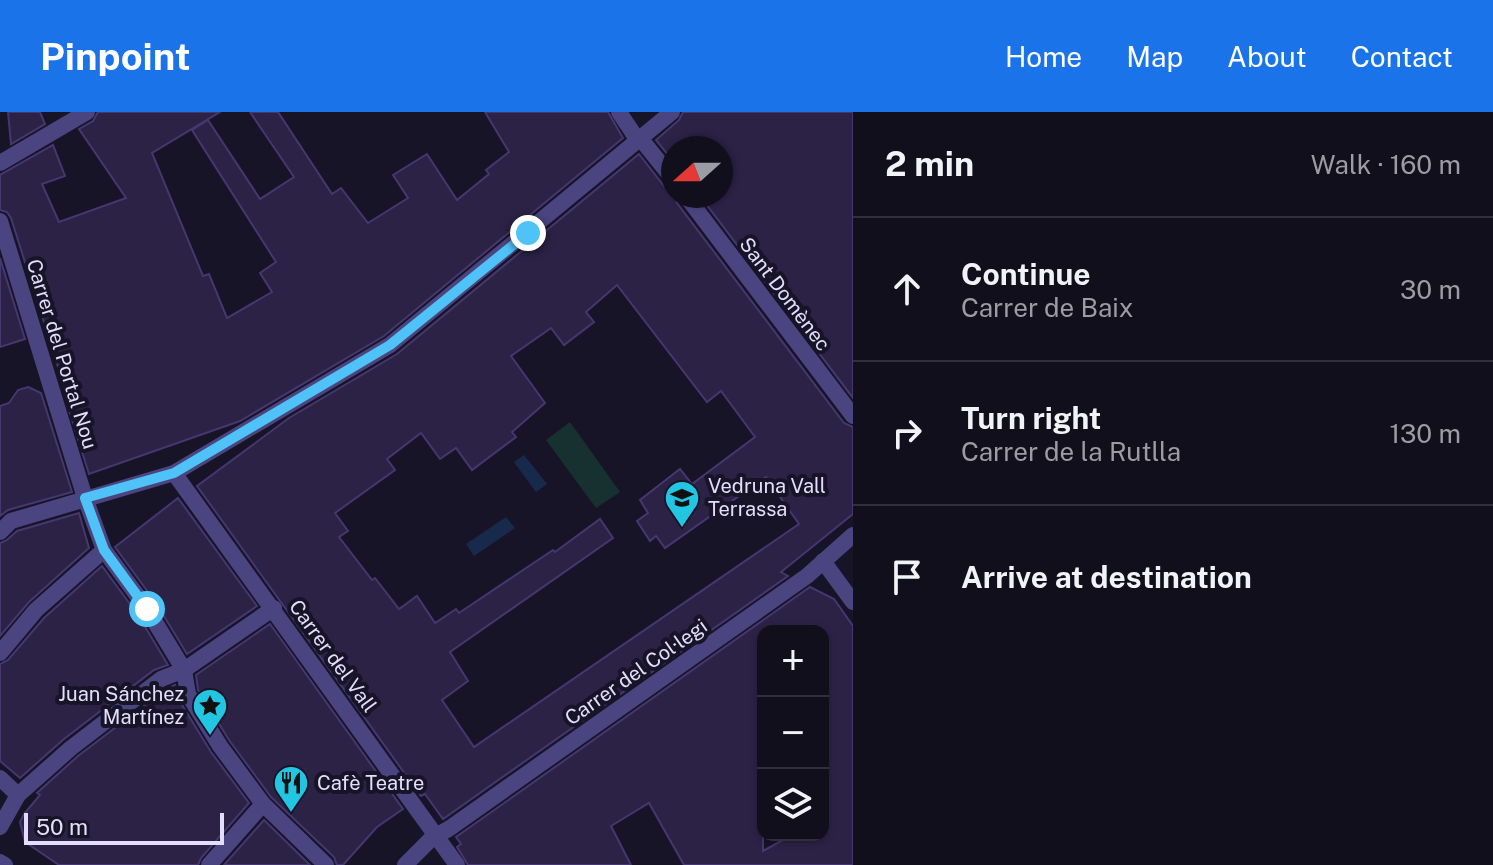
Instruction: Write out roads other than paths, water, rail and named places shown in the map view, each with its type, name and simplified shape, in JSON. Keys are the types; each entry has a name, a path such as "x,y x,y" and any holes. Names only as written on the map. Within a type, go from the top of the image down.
{"street":[{"path":"0,163 87,112"},
{"path":"619,112 635,136 661,164"},
{"path":"0,532 11,521 174,473 390,345 672,112"},
{"name":"Sant Domènec","path":"695,208 853,416"},
{"name":"Carrer del Portal Nou","path":"0,221 85,498 104,550 147,609 184,670 188,694 220,746 263,804 326,865"},
{"name":"Carrer del Vall","path":"174,473 457,865"},
{"name":"Carrer del Col·legi","path":"405,865 437,834 450,828 807,576 853,535"},
{"path":"0,653 36,610 104,550"},
{"path":"823,561 853,602"},
{"path":"0,827 18,795 71,748 161,679 184,670 274,608"},
{"path":"0,778 18,795"},
{"path":"209,865 263,804"}],"water":[{"path":"524,455 547,484 536,492 514,462"},
{"path":"506,517 515,528 474,556 466,544"}],"place":[{"name":"Vedruna Vall Terrassa","path":"682,529"},
{"name":"Juan Sánchez Martínez","path":"210,737"},
{"name":"Cafè Teatre","path":"291,814"}]}
